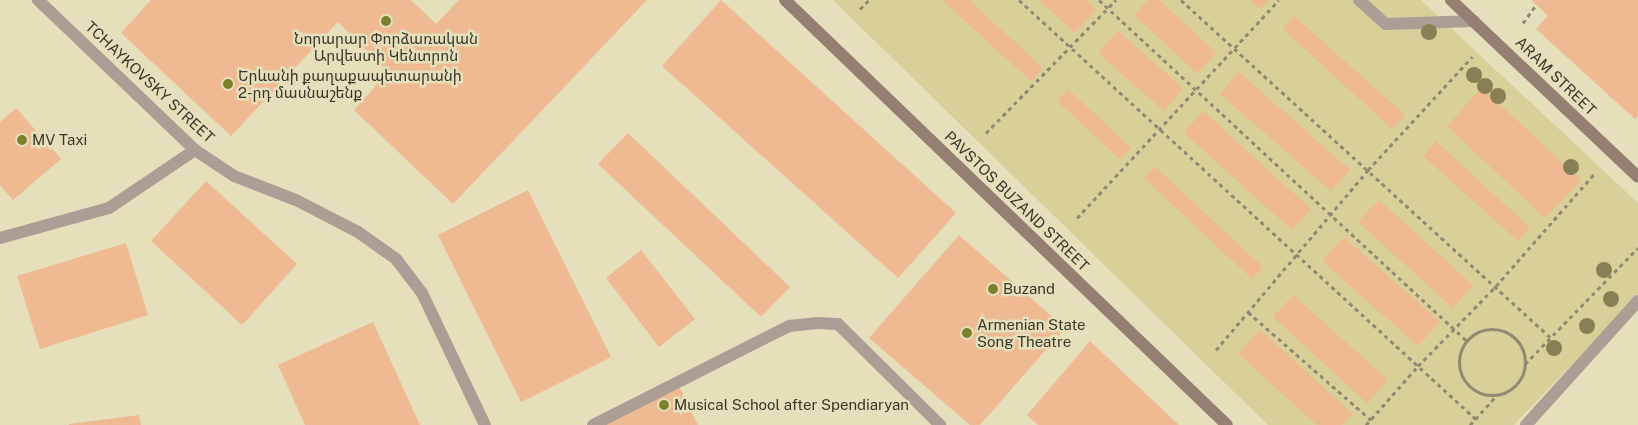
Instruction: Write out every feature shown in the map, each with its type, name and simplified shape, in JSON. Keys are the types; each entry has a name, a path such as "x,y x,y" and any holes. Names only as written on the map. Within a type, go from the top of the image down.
{"street":[{"name":"TCHAYKOVSKY STREET","path":"38,0 195,150 234,176 296,200 358,232 396,259 422,293 485,425"},
{"name":"PAVSTOS BUZAND STREET","path":"785,0 1227,425"},
{"path":"1359,0 1386,24 1474,21"},
{"name":"ARAM STREET","path":"1451,0 1638,177"},
{"path":"0,238 108,208 195,150"},
{"path":"1526,425 1638,301"},
{"path":"593,425 789,326 818,323 838,324 940,425"}],"path":[{"path":"860,9 869,0"},
{"path":"1018,0 1476,419"},
{"path":"1099,0 1467,341"},
{"path":"986,133 1116,0"},
{"path":"1181,0 1551,338"},
{"path":"1076,218 1160,130 1279,0"},
{"path":"1523,23 1536,5"},
{"path":"1216,350 1368,170 1491,37"},
{"path":"1366,425 1418,366 1496,286 1613,153"},
{"path":"1525,365 1638,248"},
{"path":"1248,312 1370,420"},
{"path":"1483,331 1504,332 1513,336 1520,345 1524,354 1525,365 1523,375 1509,391 1498,395 1486,395 1476,391 1467,384 1461,374 1460,358 1467,341 1483,331"},
{"path":"1470,425 1498,395"}],"shaded area":[{"path":"833,0 1421,0 1638,203 1638,295 1514,425 1268,425"}],"building":[{"path":"151,0 411,0 436,24 459,0 647,0 453,204 354,110 388,72 338,22 231,136 121,33"},
{"path":"721,0 956,213 898,278 662,66"},
{"path":"942,0 969,0 1043,68 1031,81"},
{"path":"1039,0 1086,0 1096,10 1075,33"},
{"path":"1148,0 1159,0 1217,53 1197,73 1134,15"},
{"path":"1250,0 1269,0 1260,9"},
{"path":"1531,0 1638,0 1638,116 1635,119 1536,29 1548,16"},
{"path":"1294,16 1405,115 1392,129 1283,29"},
{"path":"1118,31 1183,88 1164,111 1098,53"},
{"path":"1239,72 1350,170 1331,191 1220,94"},
{"path":"1482,88 1581,180 1545,218 1447,126"},
{"path":"1068,89 1131,148 1120,159 1057,101"},
{"name":"MV Taxi","path":"16,108 61,159 13,200 0,185 0,122"},
{"path":"1203,111 1311,209 1292,230 1184,133"},
{"path":"628,133 790,287 761,317 598,164"},
{"path":"1436,141 1530,228 1518,241 1423,156"},
{"path":"1155,167 1263,267 1252,279 1144,178"},
{"path":"206,181 297,264 242,325 151,241"},
{"path":"528,190 611,357 521,402 438,235"},
{"path":"1379,200 1473,285 1453,308 1358,222"},
{"name":"Armenian State Song Theatre","path":"959,235 1065,328 980,425 970,425 869,338"},
{"path":"1344,237 1440,322 1418,346 1322,261"},
{"path":"126,243 148,315 40,349 17,276"},
{"path":"641,250 695,319 659,347 606,278"},
{"path":"1293,295 1388,380 1367,403 1273,317"},
{"path":"373,322 420,425 305,425 278,365"},
{"path":"1260,330 1353,414 1342,425 1317,425 1238,354"},
{"path":"1090,341 1179,425 1038,425 1027,415"},
{"name":"Musical School after Spendiaryan","path":"679,386 698,425 603,425"},
{"path":"139,415 141,425 69,425 69,424"}],"place":[{"name":"Նորարար Փորձառական Արվեստի Կենտրոն","path":"386,21"},
{"name":"Երևանի քաղաքապետարանի 2-րդ մասնաշենք","path":"228,84"},
{"name":"MV Taxi","path":"22,140"},
{"name":"Buzand","path":"993,289"},
{"name":"Armenian State Song Theatre","path":"967,333"},
{"name":"Musical School after Spendiaryan","path":"664,405"}]}
